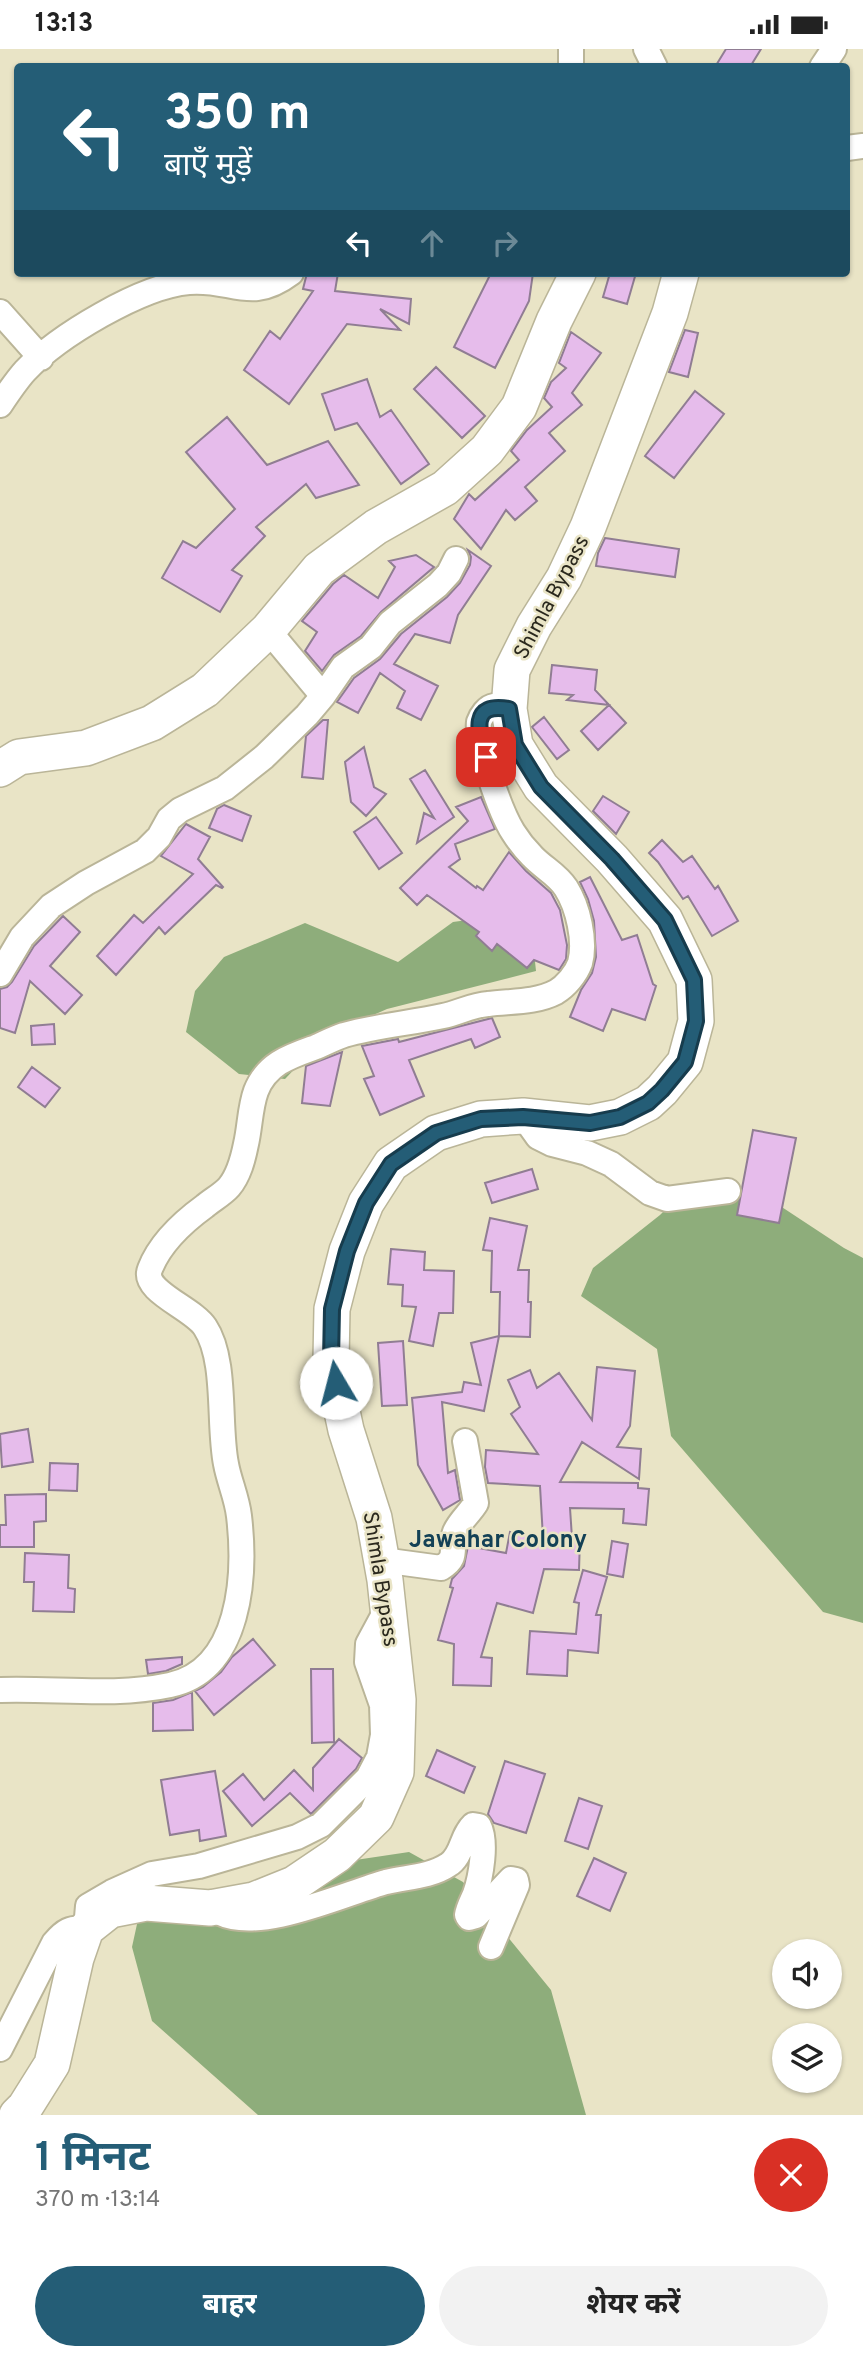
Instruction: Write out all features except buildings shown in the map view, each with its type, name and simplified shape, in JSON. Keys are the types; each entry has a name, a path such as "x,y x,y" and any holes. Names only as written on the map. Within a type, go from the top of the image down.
{"highway":[{"path":"0,769 19,757 86,748 152,723 205,690 268,630 319,569 376,527 445,488 487,450 519,407 554,321 576,277"},
{"name":"Shimla Bypass","path":"86,1929 110,1910 146,1903 210,1908 254,1900 294,1884 337,1855 376,1817 396,1772 398,1700 382,1560 374,1518 346,1430 331,1360 332,1309 347,1251 366,1203 391,1164 436,1133 481,1119 523,1117 590,1123 620,1117 648,1103 685,1062 696,1021 694,980 665,920 612,859 541,787 515,745 509,709 512,670 534,626 564,578 589,527 670,313 680,277"},
{"path":"17,2115 52,2064 76,1958 86,1929"}],"street":[{"path":"0,405 26,370 61,341 137,297 168,285 191,282 263,289 276,285 286,277"},
{"path":"0,312 41,358"},
{"path":"0,974 22,937 51,906 86,883 145,851 159,837 169,819 180,810 225,788 244,774 307,715 343,667 371,647 390,623 438,585 449,573 456,559"},
{"path":"268,630 323,696"},
{"path":"0,1690 131,1691 169,1685 190,1679 211,1664 226,1639 240,1581 242,1543 238,1510 223,1452 222,1414 211,1338 203,1324 190,1311 159,1292 148,1277 150,1269 173,1233 229,1187 242,1164 257,1090 270,1070 289,1055 345,1035 445,1016 483,1004 532,1000 554,993 570,981 580,963 582,941 576,912 566,889 555,875 532,856 513,832 498,800 480,736 479,719 485,711 494,706 509,709"},
{"path":"523,1117 538,1137 611,1164 650,1193 667,1199 729,1192"},
{"path":"382,1560 441,1568 449,1563 455,1532 476,1503 465,1441"},
{"path":"0,2049 54,1943 64,1931 74,1927 86,1929 89,1906 111,1892 152,1874 199,1866 297,1837 321,1825 368,1778 379,1757 383,1735 383,1705 367,1662 368,1644 388,1607"},
{"path":"210,1908 239,1919 260,1918 304,1909 386,1882 435,1872 449,1865 458,1856 473,1825 479,1826 481,1830 482,1856 480,1877 467,1915 472,1918 476,1916 511,1879 516,1880 517,1885 491,1947"}],"green space":[{"path":"496,916 533,943 536,971 387,1009 326,1036 285,1079 239,1074 186,1032 195,991 224,957 305,923 398,962 453,922"},
{"path":"690,1185 759,1192 863,1258 863,1623 823,1612 671,1436 657,1349 581,1296 593,1268 660,1215"},
{"path":"409,1852 463,1882 551,1990 586,2115 258,2115 152,2021 132,1947 139,1915 322,1865"}],"district":[{"name":"Jawahar Colony","path":"498,1539"}],"route":[{"path":"336,1383 331,1360 332,1309 347,1251 366,1203 391,1164 436,1133 481,1119 523,1117 590,1123 620,1117 648,1103 685,1062 696,1021 694,980 665,920 612,859 541,787 515,745 509,709 494,706 485,711 479,719 486,757"}]}
